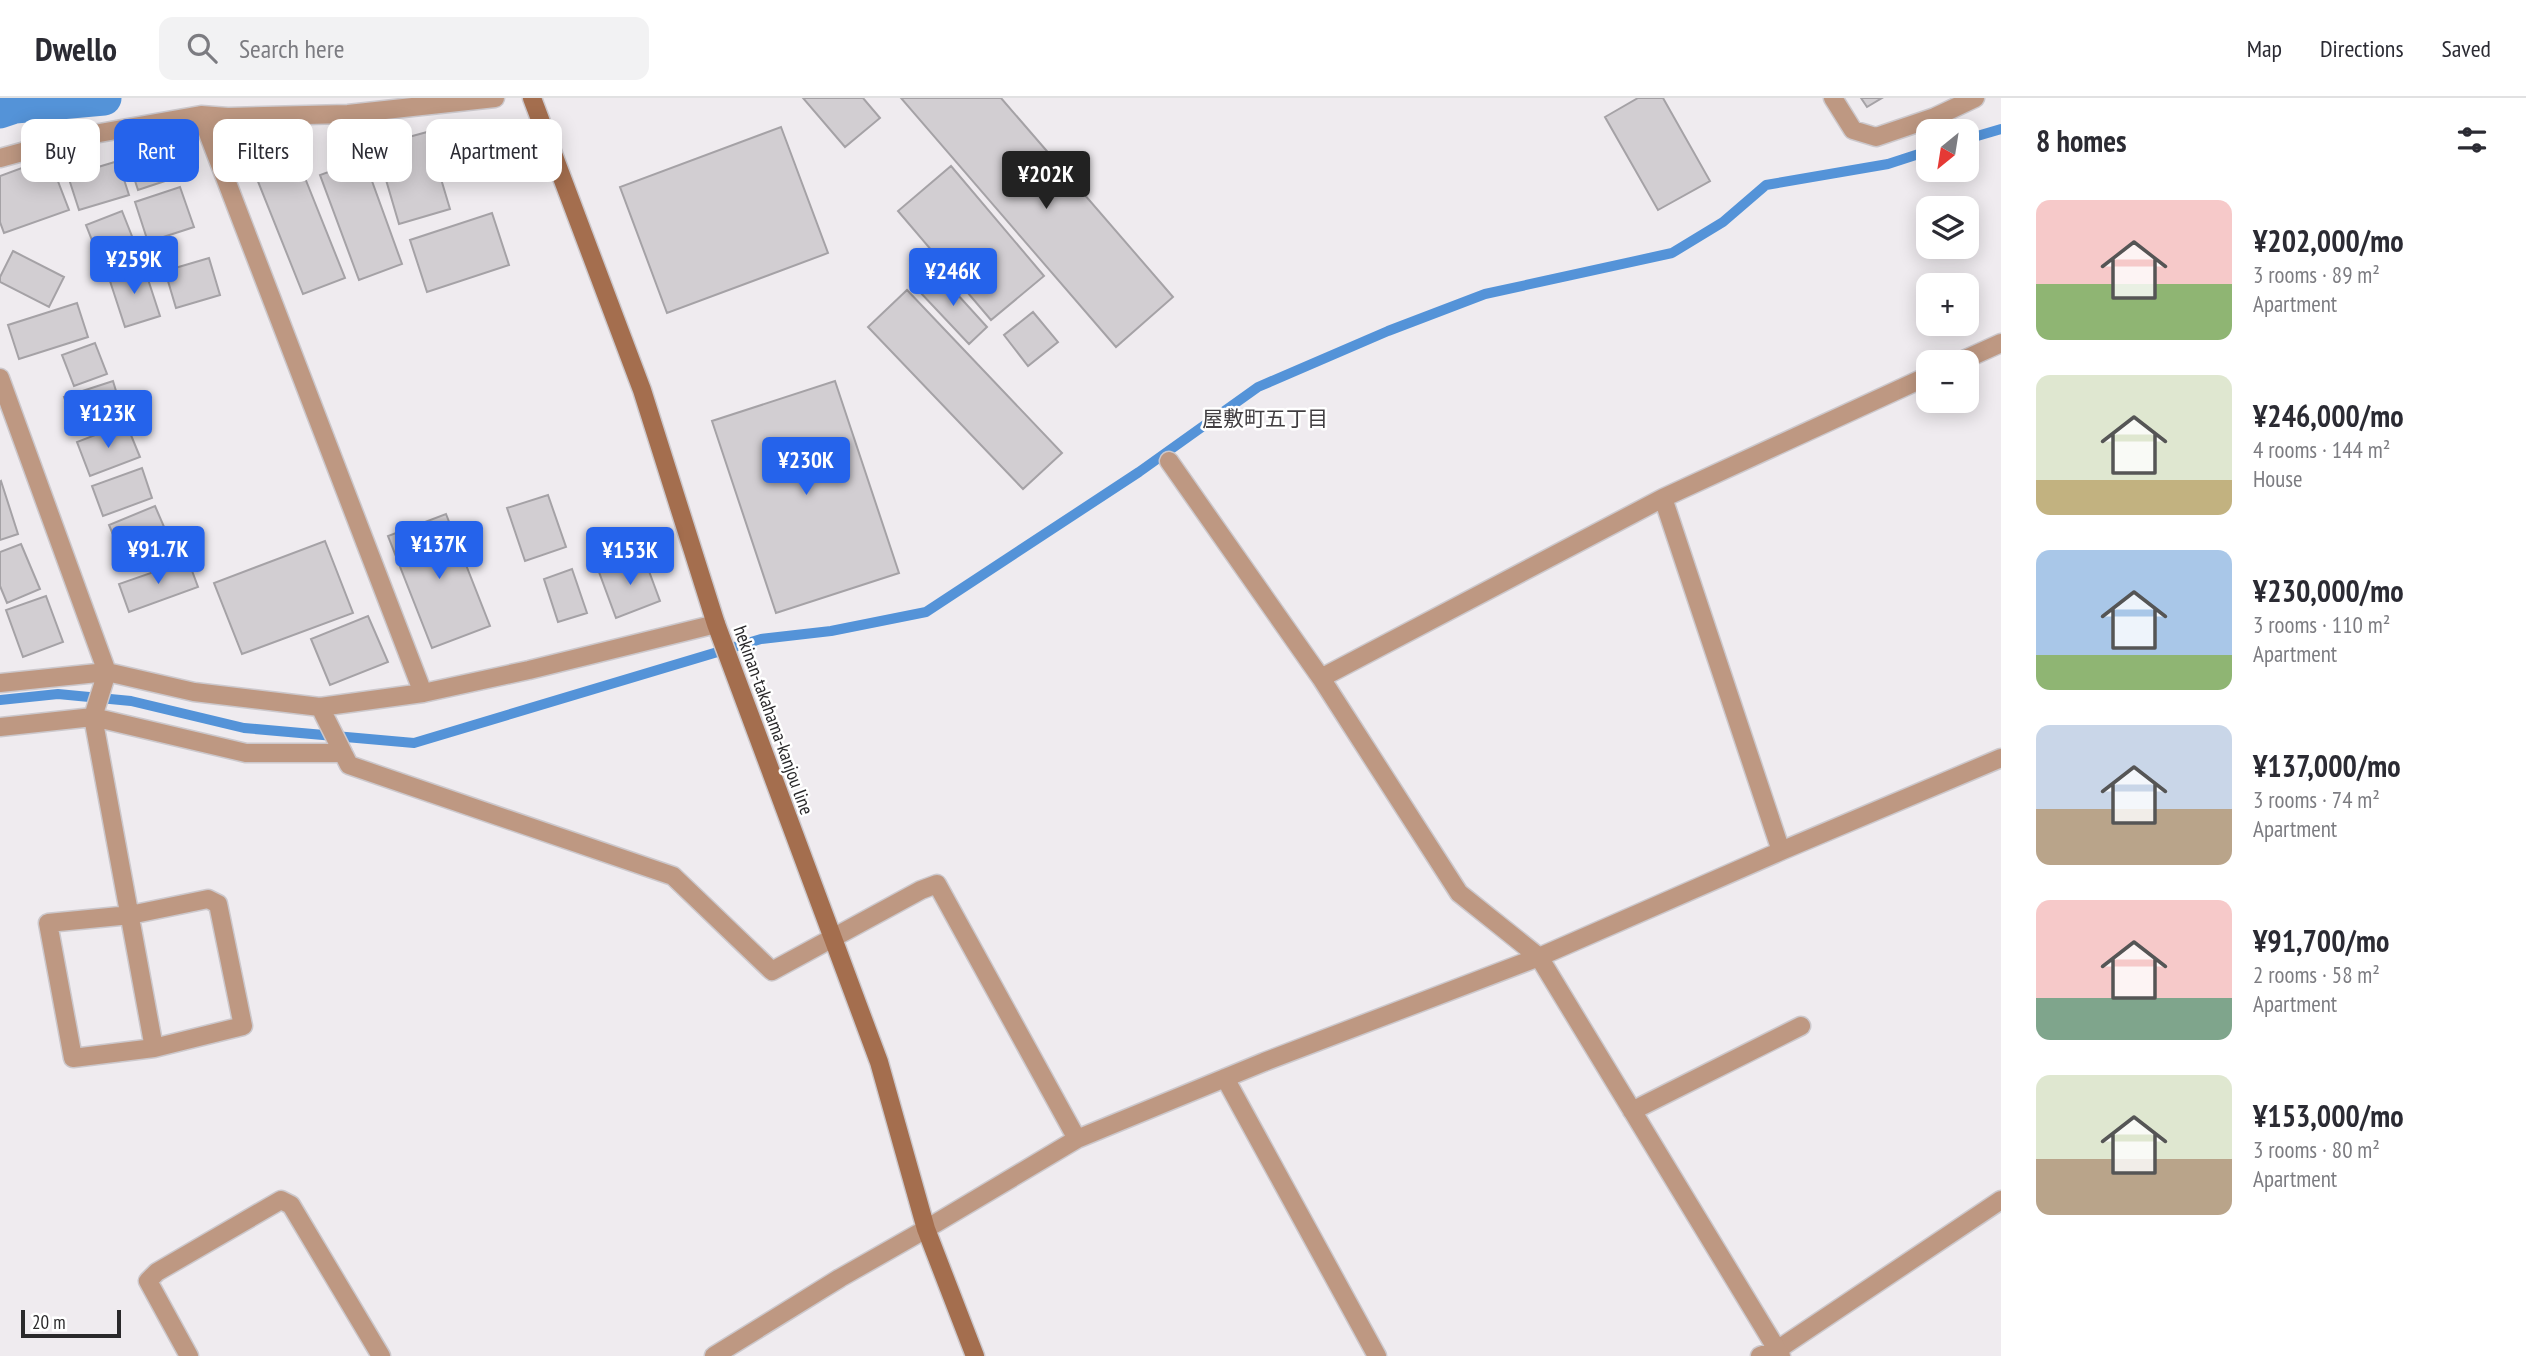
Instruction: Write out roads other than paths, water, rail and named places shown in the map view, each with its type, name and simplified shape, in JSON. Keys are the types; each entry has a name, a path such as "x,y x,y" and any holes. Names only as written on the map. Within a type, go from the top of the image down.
{"main road":[{"name":"hekinan-takahama-kanjou line","path":"533,98 642,390 733,671 880,1062 926,1229 975,1356"}],"street":[{"path":"0,158 77,137 201,115 228,117 348,114 495,98"},
{"path":"1833,98 1853,130 1876,137 1935,117 1975,98"},
{"path":"201,115 423,693"},
{"path":"1979,353 2001,343"},
{"path":"0,378 107,674 94,715 154,1048"},
{"path":"1321,678 1663,498 1916,382"},
{"path":"1169,461 1321,678 1460,893 1539,957 1632,1111 1772,1354 2001,1200"},
{"path":"1663,498 1781,851"},
{"path":"0,683 107,674 194,691 322,710 423,693 717,626"},
{"path":"322,710 349,765 673,876 772,971 937,884 1077,1139"},
{"path":"0,727 94,715 246,753 342,752"},
{"path":"714,1356 839,1278 1077,1139 1225,1077 1539,957 1781,851 1998,765"},
{"path":"208,899 218,904 243,1026 154,1048 73,1058 48,923 130,915 208,899"},
{"path":"1632,1111 1801,1026"},
{"path":"1225,1077 1377,1356"},
{"path":"189,1356 148,1281 157,1272 281,1200 291,1205 381,1356"}],"waterway":[{"path":"0,111 15,106 104,98"},
{"path":"1979,135 2001,129"},
{"path":"0,700 58,694 131,701 244,728 414,743 761,639 831,631 926,612 1139,472 1258,387 1388,331 1485,294 1672,253 1723,222 1766,185 1888,164 1916,155"}],"district":[{"name":"屋敷町五丁目","path":"1265,419"}]}
